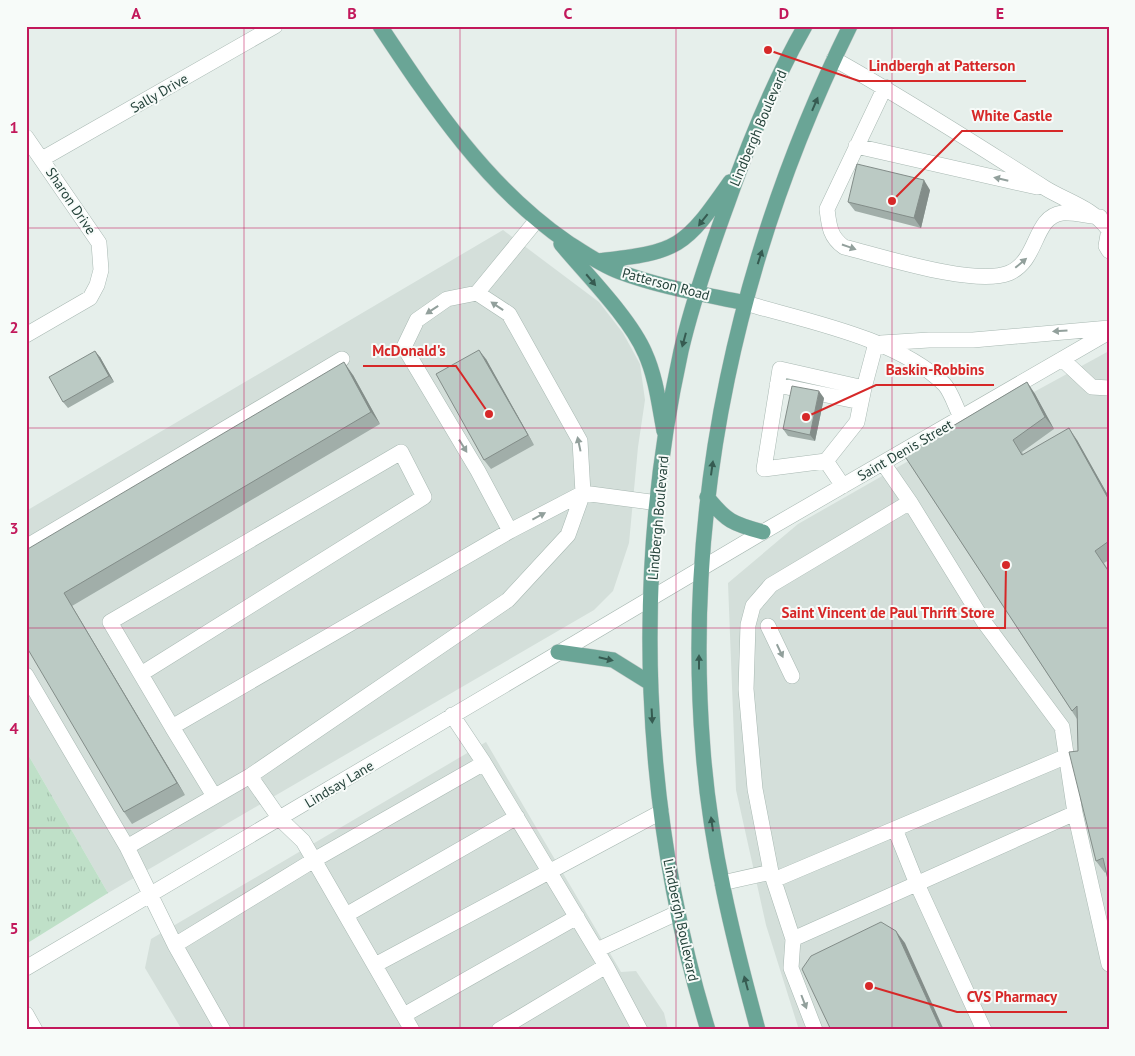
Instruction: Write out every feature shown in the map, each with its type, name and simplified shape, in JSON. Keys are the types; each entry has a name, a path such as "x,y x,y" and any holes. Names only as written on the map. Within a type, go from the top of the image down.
{"main road":[{"name":"Patterson Road","path":"380,26 418,84 470,152 503,189 542,225 618,272 659,285 745,303"},
{"name":"Lindbergh Boulevard","path":"708,1030 677,913 661,812 650,683 651,598 658,503 665,441 681,351 696,293 741,166 766,103 805,26"},
{"path":"758,1030 730,922 722,883 703,752 699,684 701,569 707,496 731,357 745,303 802,135 850,26"},
{"path":"598,261 647,256 665,251 686,238 701,222 741,166"},
{"path":"542,225 619,313 641,344 654,380 665,441"},
{"path":"707,496 722,516 744,527 763,532"},
{"path":"558,652 613,660 650,683"}],"street":[{"name":"Sally Drive","path":"42,159 275,26"},
{"path":"834,59 885,87 1106,225"},
{"path":"885,87 827,209 832,234 835,240 844,247 948,274 988,276 1009,273 1030,255 1038,232 1046,220 1062,213 1106,225"},
{"name":"Sharon Drive","path":"26,137 99,243 101,270 98,285 90,298 26,334"},
{"path":"856,146 1049,190"},
{"path":"510,531 478,471 404,347 417,320 448,299 476,293 542,225"},
{"path":"1106,225 1106,246 1109,251"},
{"path":"127,847 250,776 508,600 568,535 583,493 580,441 509,314 476,293"},
{"name":"Patterson Road","path":"745,303 878,343 919,366 945,385 961,418"},
{"path":"863,395 777,385 764,469 826,461 857,422 878,343 982,339 1109,328"},
{"name":"Saint Denis Street","path":"651,598 1109,332"},
{"path":"26,547 342,359"},
{"path":"1062,359 1092,387 1109,388"},
{"path":"141,674 424,497 401,452 110,622 172,727 214,796"},
{"path":"826,461 843,486"},
{"path":"883,463 910,502 984,622 1062,727 1075,813 1109,964"},
{"path":"172,727 510,531 583,493 658,503"},
{"path":"815,1030 791,968 793,939 773,876 755,789 746,688 748,624 753,606 771,585 910,502"},
{"name":"Lindsay Lane","path":"26,968 651,598"},
{"path":"768,626 792,676"},
{"path":"26,675 127,847 175,945 223,1030"},
{"path":"452,715 484,763 577,917 640,1030"},
{"path":"722,883 773,876 895,829 1067,756"},
{"path":"175,945 314,860 484,763"},
{"path":"250,776 280,819 303,841 412,1030"},
{"path":"375,965 661,812"},
{"path":"793,939 1075,813"},
{"path":"346,915 517,817"},
{"path":"895,829 917,884 984,1030"},
{"path":"596,950 677,913"},
{"path":"404,1015 577,917"},
{"path":"499,1030 606,966"},
{"path":"26,1014 35,1030"}],"shaded area":[{"path":"503,230 599,302 623,333 640,364 645,400 638,447 629,543 613,591 594,610 108,893 26,751 26,511"},
{"path":"1109,351 1109,1030 799,1030 766,925 736,790 728,583 798,524 940,443"},
{"path":"486,742 621,972 636,971 664,1013 668,1030 182,1030 145,968 151,939"}],"green space":[{"path":"26,751 108,893 26,944"}],"building":[{"path":"857,164 924,180 914,218 848,202"},
{"path":"479,350 528,435 484,460 436,374"},
{"path":"95,351 109,376 63,402 49,377"},
{"path":"344,362 371,412 64,593 177,783 124,812 26,646 26,550"},
{"path":"1027,382 1045,417 1013,440 1022,455 1069,428 1109,500 1109,541 1095,551 1109,572 1109,884 1103,858 1096,861 1069,752 1078,751 1077,706 1072,711 904,455"},
{"path":"792,386 819,391 810,435 783,429"},
{"path":"881,922 896,931 941,1030 831,1030 802,969 811,956"}],"place":[{"name":"Lindbergh at Patterson","path":"768,50"},
{"name":"White Castle","path":"892,201"},
{"name":"McDonald's","path":"489,414"},
{"name":"Baskin-Robbins","path":"806,417"},
{"name":"Saint Vincent de Paul Thrift Store","path":"1006,565"},
{"name":"CVS Pharmacy","path":"869,986"}]}
